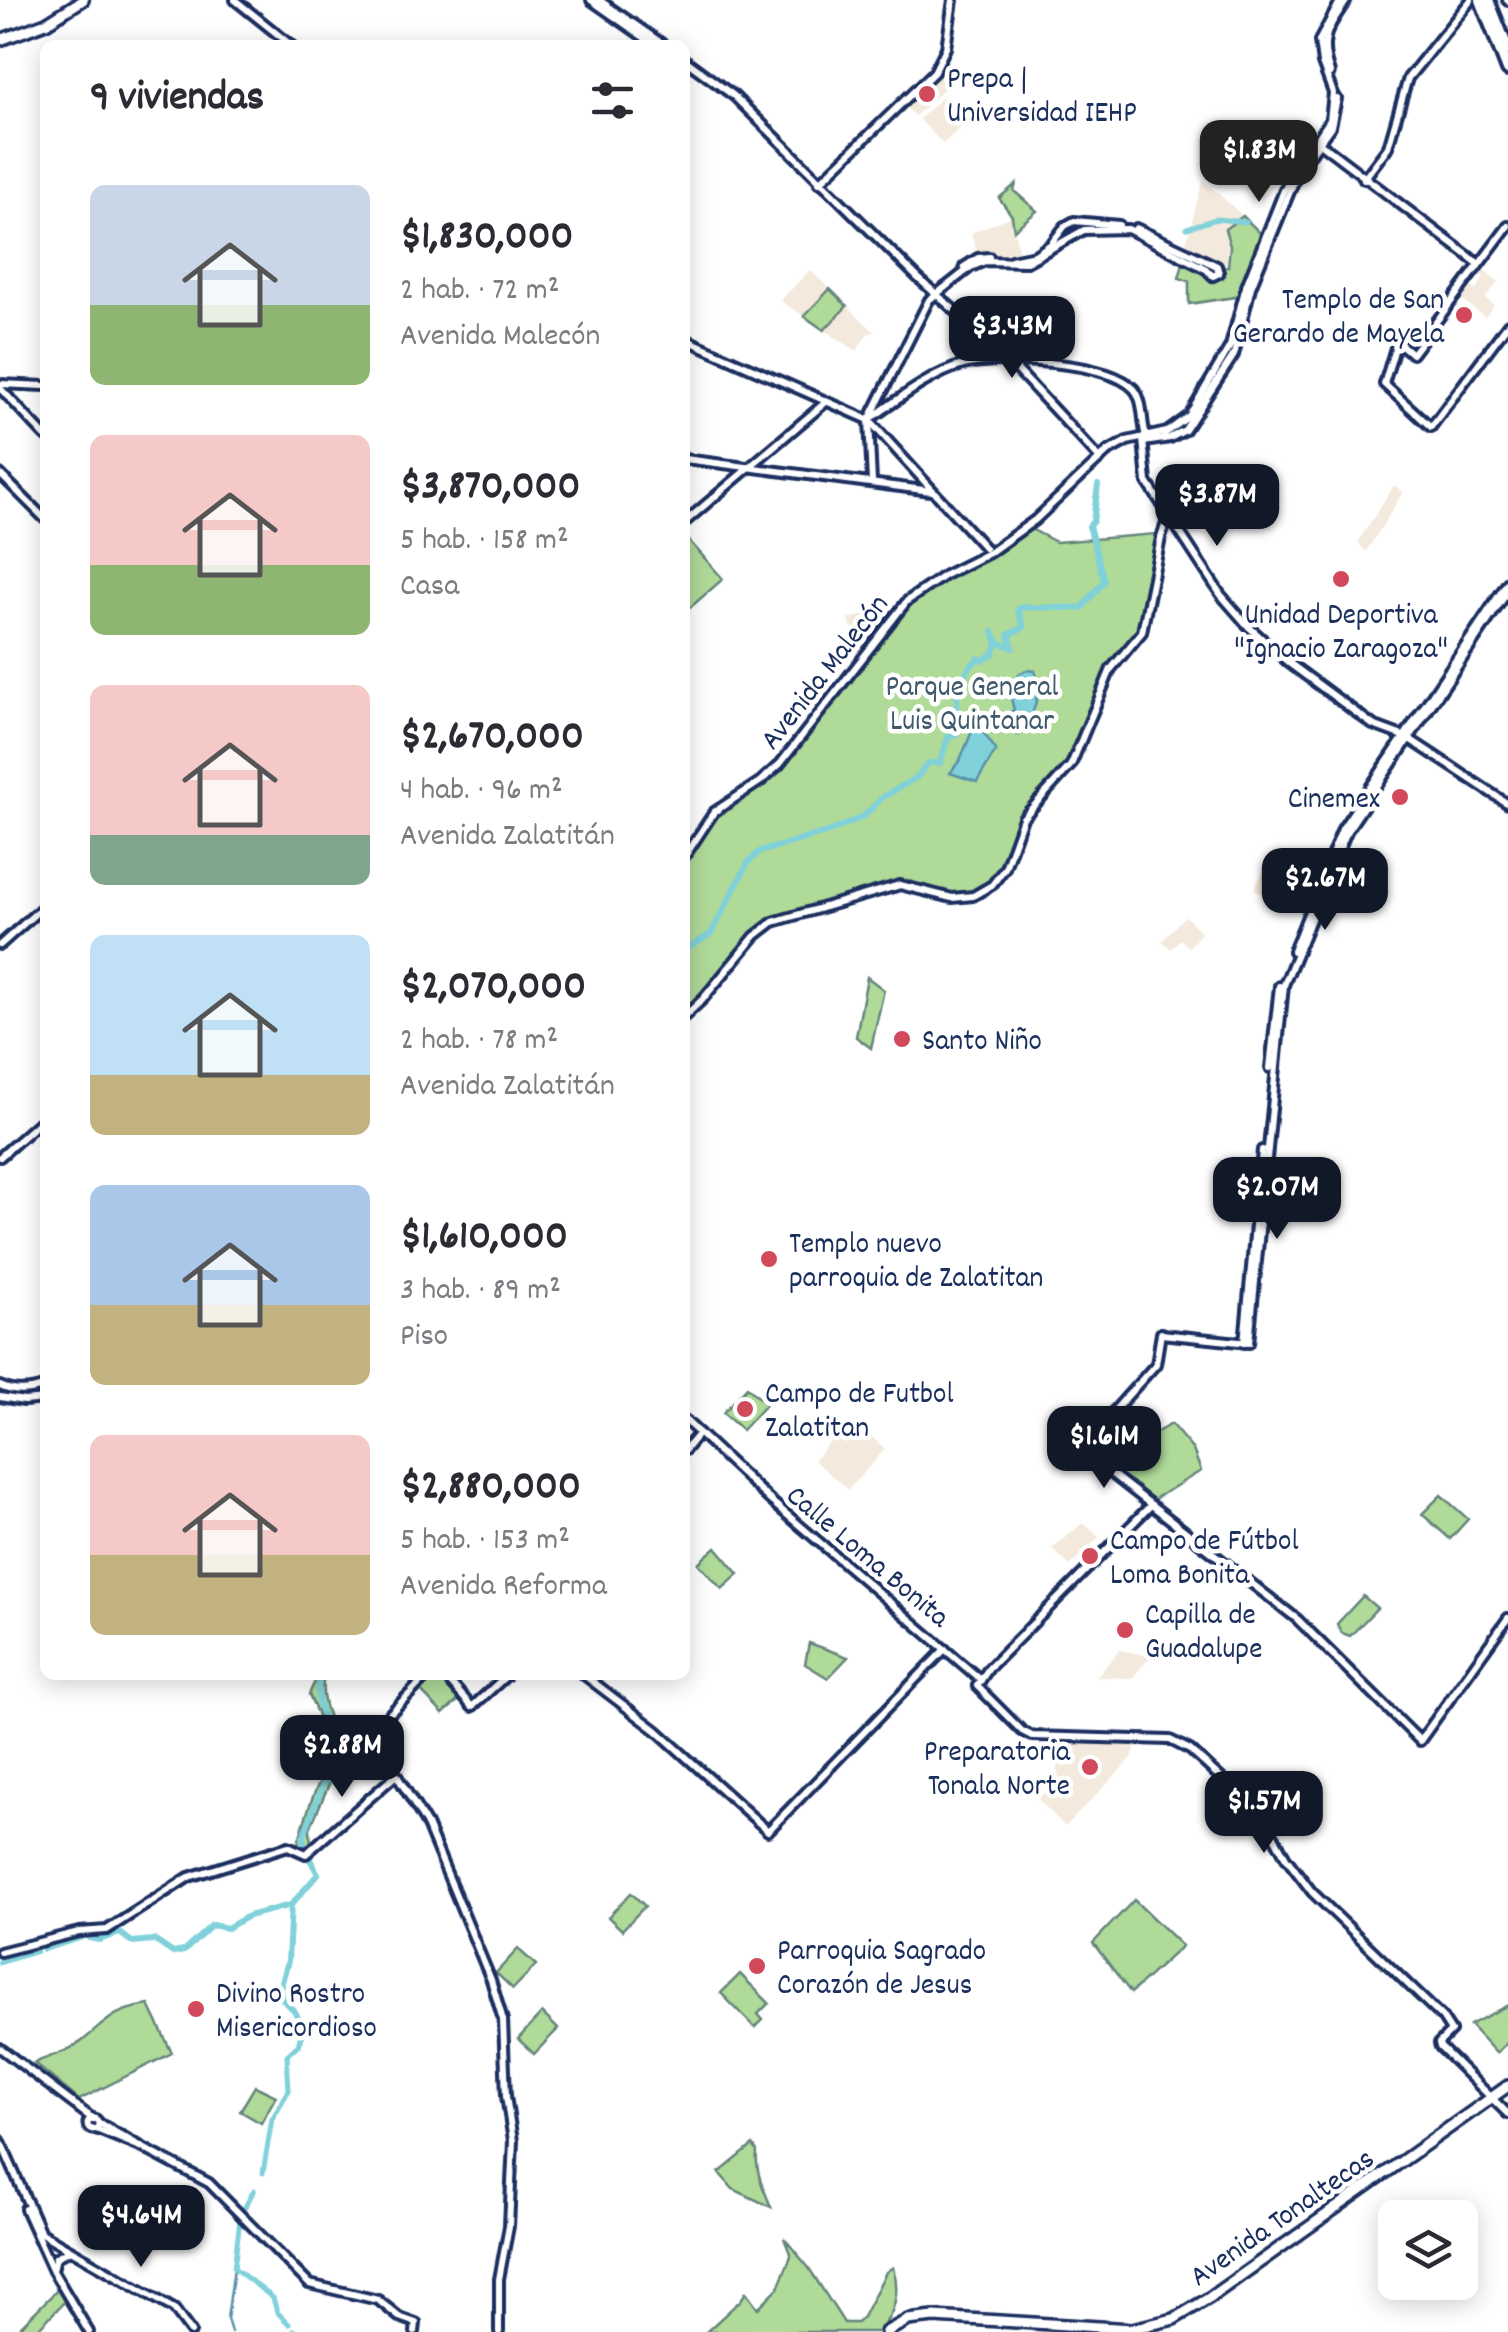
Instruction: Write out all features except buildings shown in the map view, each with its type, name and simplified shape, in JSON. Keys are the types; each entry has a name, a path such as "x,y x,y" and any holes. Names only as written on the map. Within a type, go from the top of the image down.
{"highway":[{"path":"1485,0 1508,50"},
{"path":"1485,0 1508,70"}],"main road":[{"path":"5,36 75,0"},
{"path":"5,36 46,23 83,0"},
{"name":"Avenida Tonaltecas","path":"889,2332 908,2320 934,2316 1114,2329 1174,2319 1210,2298 1508,2089"},
{"name":"Avenida Tonaltecas","path":"1142,2332 1175,2324 1199,2311 1491,2099"},
{"name":"Avenida Tonaltecas","path":"889,2332 929,2321 1086,2332"}],"street":[{"path":"236,0 285,40"},
{"path":"591,0 648,40"},
{"path":"599,0 657,40"},
{"path":"819,181 934,72 946,48 952,0"},
{"name":"Avenida Malecón","path":"1145,438 1166,439 1184,430 1237,347 1251,287 1288,194 1318,142 1332,126 1337,106 1324,42 1344,0"},
{"path":"1366,179 1388,147 1408,78 1471,0"},
{"path":"690,66 819,181 1102,456"},
{"path":"1318,142 1479,264"},
{"path":"873,483 869,420 934,295 978,258 1012,260 1035,255 1074,221 1128,225 1216,266 1218,274 1213,276 1149,236 1128,229 1084,230 1026,262 978,263 934,295"},
{"path":"1508,226 1412,354 1397,341 1384,384 1431,427 1508,324"},
{"path":"690,341 869,420 985,548"},
{"path":"690,1010 754,936 773,922 900,885 952,898 976,895 992,885 1005,868 1023,818 1071,765 1111,670 1142,632 1169,512 1148,476 1139,396 1128,384 1072,366 972,363 952,369 869,420"},
{"path":"0,386 40,386"},
{"path":"0,386 40,430"},
{"name":"Avenida Malecón","path":"690,849 716,811 770,776 901,606 1034,521 1102,456 1182,423 1210,387"},
{"path":"690,518 827,401"},
{"path":"1145,438 1145,476 1224,598 1263,642 1368,720 1407,736 1460,766 1508,802"},
{"path":"1148,453 1153,443 1166,439"},
{"path":"690,458 934,492"},
{"path":"0,474 40,514"},
{"path":"1508,582 1347,832 1284,985 1247,1342 1161,1332 1156,1364 1080,1449 1297,1619 1420,1741 1508,1618"},
{"path":"1407,736 1508,591"},
{"path":"0,943 40,907"},
{"path":"0,1158 40,1122"},
{"path":"4,1388 18,1391 40,1387"},
{"path":"0,1397 6,1394 4,1388"},
{"path":"18,1391 18,1400"},
{"path":"0,1397 40,1399"},
{"name":"Calle Loma Bonita","path":"690,1425 771,1502 980,1681 977,1686 1022,1731 1032,1736 1170,1740 1183,1745 1262,1816 1297,1876 1450,2027 1451,2031 1439,2042 1440,2047 1491,2099"},
{"path":"690,1444 699,1434"},
{"path":"980,1681 1151,1507"},
{"path":"591,1680 656,1730 768,1831 944,1648"},
{"path":"423,1680 372,1733 427,1825 498,2000 506,2040 506,2096 513,2131 499,2332"},
{"path":"447,1680 472,1707 502,1680"},
{"path":"0,1952 79,1932 107,1930 189,1877 229,1863 288,1846 306,1853 396,1775"},
{"path":"0,2050 94,2124 186,2168 223,2194 309,2284 378,2300 416,2328"},
{"path":"1491,2099 1508,2116"},
{"path":"0,2140 38,2229 54,2243 174,2309 190,2332"},
{"path":"0,2148 42,2249 89,2332"},
{"path":"42,2249 52,2254 54,2243"},
{"path":"53,2271 57,2255 70,2251"}],"shaded area":[{"name":"Prepa | Universidad IEHP","path":"940,69 954,79 915,116 904,105"},
{"path":"943,96 967,121 943,144 919,119"},
{"path":"1203,180 1243,216 1229,228 1226,270 1185,248"},
{"path":"1012,216 1019,256 978,256 971,233"},
{"path":"1480,267 1499,282 1485,298 1494,305 1485,317 1457,296 1466,284 1476,290 1484,278"},
{"path":"810,270 830,289 804,316 780,301"},
{"path":"847,306 875,332 867,334 857,351 824,330"},
{"path":"1394,485 1403,492 1366,552 1358,542"},
{"path":"880,611 886,616 855,654 858,639 848,619"},
{"path":"1280,857 1300,870 1293,886 1288,884 1278,909 1254,888 1266,867 1271,871"},
{"path":"1185,916 1202,932 1189,947 1180,939 1171,949 1162,941"},
{"path":"857,1424 885,1449 848,1490 814,1460 842,1428 849,1433"},
{"path":"1083,1523 1099,1537 1070,1566 1052,1549"},
{"path":"1120,1650 1151,1656 1132,1678 1096,1677"},
{"name":"Preparatoria Tonala Norte","path":"1055,1743 1136,1745 1132,1758 1065,1827 1038,1799 1059,1777"}],"green space":[{"path":"1016,184 1014,191 1037,211 1014,230 1012,216 999,198"},
{"path":"1243,216 1264,237 1241,296 1189,304 1189,281 1179,278 1184,260 1206,271 1212,279 1221,277 1223,268 1228,266 1230,246 1225,229"},
{"path":"830,289 847,306 824,330 804,316"},
{"name":"Parque General Luis Quintanar","path":"1029,528 1056,542 1156,534 1139,633 1109,666 1071,756 1018,818 999,870 988,884 969,892 949,894 902,880 778,916 758,928 690,1004 690,857 716,814 773,777 898,613"},
{"path":"690,542 723,579 690,608"},
{"path":"867,977 884,990 871,1048 856,1037"},
{"name":"Campo de Futbol Zalatitan","path":"747,1387 766,1404 742,1430 723,1413"},
{"path":"1171,1424 1193,1450 1201,1471 1149,1502 1103,1463"},
{"path":"1441,1495 1468,1519 1450,1539 1422,1514"},
{"path":"716,1547 739,1574 722,1589 698,1563"},
{"path":"1363,1596 1377,1608 1350,1636 1342,1633 1337,1624"},
{"path":"809,1643 848,1657 828,1678 805,1664"},
{"path":"316,1680 324,1680 326,1710 348,1763 337,1781 330,1782 310,1828 311,1849 307,1853 297,1847 304,1824 317,1787 336,1759 309,1694"},
{"path":"430,1680 441,1680 460,1699 443,1714 419,1689"},
{"path":"631,1893 645,1906 622,1930 608,1917"},
{"path":"1134,1900 1182,1946 1131,1993 1093,1943"},
{"path":"518,1949 536,1965 513,1989 496,1973"},
{"path":"740,1974 769,2003 758,2014 763,2020 755,2028 721,1993"},
{"path":"149,2005 172,2053 79,2100 34,2063 75,2046 120,2012"},
{"path":"1508,2005 1508,2042 1496,2053 1470,2025"},
{"path":"542,2013 558,2029 534,2054 518,2039"},
{"path":"255,2086 276,2096 261,2123 240,2111"},
{"path":"753,2145 771,2207 733,2189 719,2173"},
{"path":"784,2238 809,2268 844,2323 857,2323 863,2317 886,2272 893,2267 895,2302 883,2326 877,2332 706,2332 746,2292 758,2308 778,2288 791,2256"},
{"path":"60,2287 67,2299 35,2332 21,2332 18,2329"}],"water":[{"path":"1035,671 1037,695 1029,722 1019,735 1009,732 999,718 1014,710 1009,691 1019,674"},
{"path":"976,722 996,750 977,782 950,773 960,760"}],"waterway":[{"path":"1187,228 1216,219 1246,222"},
{"path":"998,642 1013,648 1009,635 1024,627 1018,610 1021,607 1082,608 1104,581 1089,526 1098,485"},
{"path":"690,947 711,934 748,863 759,852 831,831 864,816 882,798 917,777 928,763 940,763 948,737 956,735 961,683 979,658 983,660 993,654 998,642 993,632"},
{"path":"29,1398 40,1395"},
{"path":"299,2044 303,2027 283,2000 280,1989 288,1961 291,1905 318,1874 303,1837 323,1785 335,1775 341,1750 319,1705 319,1680"},
{"path":"89,1938 99,1940 120,1933 132,1942 154,1940 173,1953 184,1951 212,1925 227,1928 248,1916 291,1905"},
{"path":"44,1949 80,1938"},
{"path":"0,1962 36,1951"},
{"path":"263,2173 272,2119 289,2090 287,2055 299,2044"},
{"path":"245,2207 254,2190"},
{"path":"240,2219 234,2268 273,2298 277,2312 289,2324"},
{"path":"231,2332 227,2319 234,2268"}],"place":[{"name":"Prepa | Universidad IEHP","path":"927,94"},
{"name":"Templo de San Gerardo de Mayela","path":"1464,315"},
{"name":"Unidad Deportiva \"Ignacio Zaragoza\"","path":"1341,579"},
{"name":"Cinemex","path":"1400,797"},
{"name":"Santo Niño","path":"902,1039"},
{"name":"Templo nuevo parroquia de Zalatitan","path":"769,1259"},
{"name":"Campo de Futbol Zalatitan","path":"745,1409"},
{"name":"Campo de Fútbol Loma Bonita","path":"1090,1556"},
{"name":"Capilla de Guadalupe","path":"1125,1630"},
{"name":"Preparatoria Tonala Norte","path":"1090,1767"},
{"name":"Parroquia Sagrado Corazón de Jesus","path":"757,1966"},
{"name":"Divino Rostro Misericordioso","path":"196,2009"}]}
